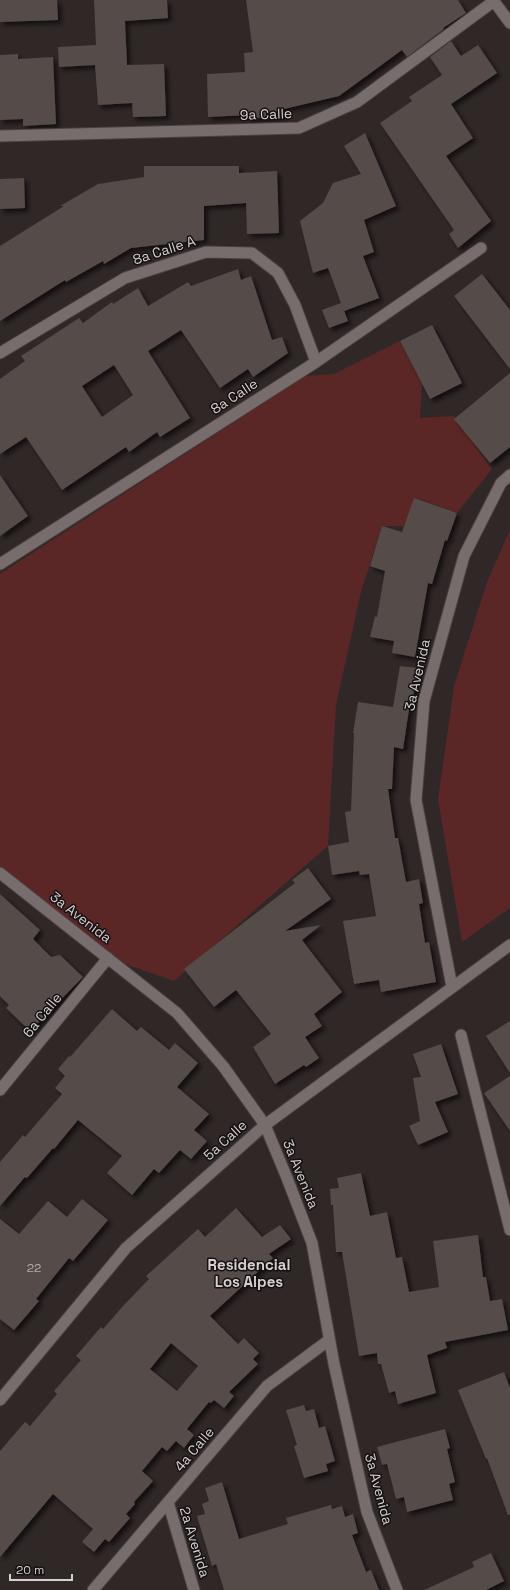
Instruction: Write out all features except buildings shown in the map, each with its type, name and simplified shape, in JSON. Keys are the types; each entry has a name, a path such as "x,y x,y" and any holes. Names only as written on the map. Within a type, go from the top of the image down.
{"street":[{"path":"494,0 510,23"},
{"name":"9a Calle","path":"0,136 299,128 357,102 494,0"},
{"name":"8a Calle","path":"0,564 316,362 481,248"},
{"name":"8a Calle A","path":"0,353 125,278 206,252 252,253 278,273 295,305 316,362"},
{"name":"3a Avenida","path":"452,987 416,800 424,701 464,556 501,482 510,475"},
{"name":"3a Avenida","path":"0,873 177,1013 223,1066 265,1125 312,1243 329,1340 367,1512 397,1590"},
{"name":"5a Calle","path":"0,1400 126,1248 265,1125 510,945"},
{"name":"6a Calle","path":"0,1090 108,958"},
{"path":"461,1035 506,1190 510,1230"},
{"name":"4a Calle","path":"93,1590 267,1386 329,1340"},
{"name":"2a Avenida","path":"168,1502 194,1590"}],"shaded area":[{"path":"400,341 422,384 420,418 454,416 492,469 457,513 415,498 404,526 382,526 361,592 336,705 328,846 174,981 108,958 0,873 0,574 305,376 334,374"},
{"path":"510,530 510,908 462,942 438,799 454,686 487,582"}],"district":[{"name":"Residencial Los Alpes","path":"249,1272"}]}
